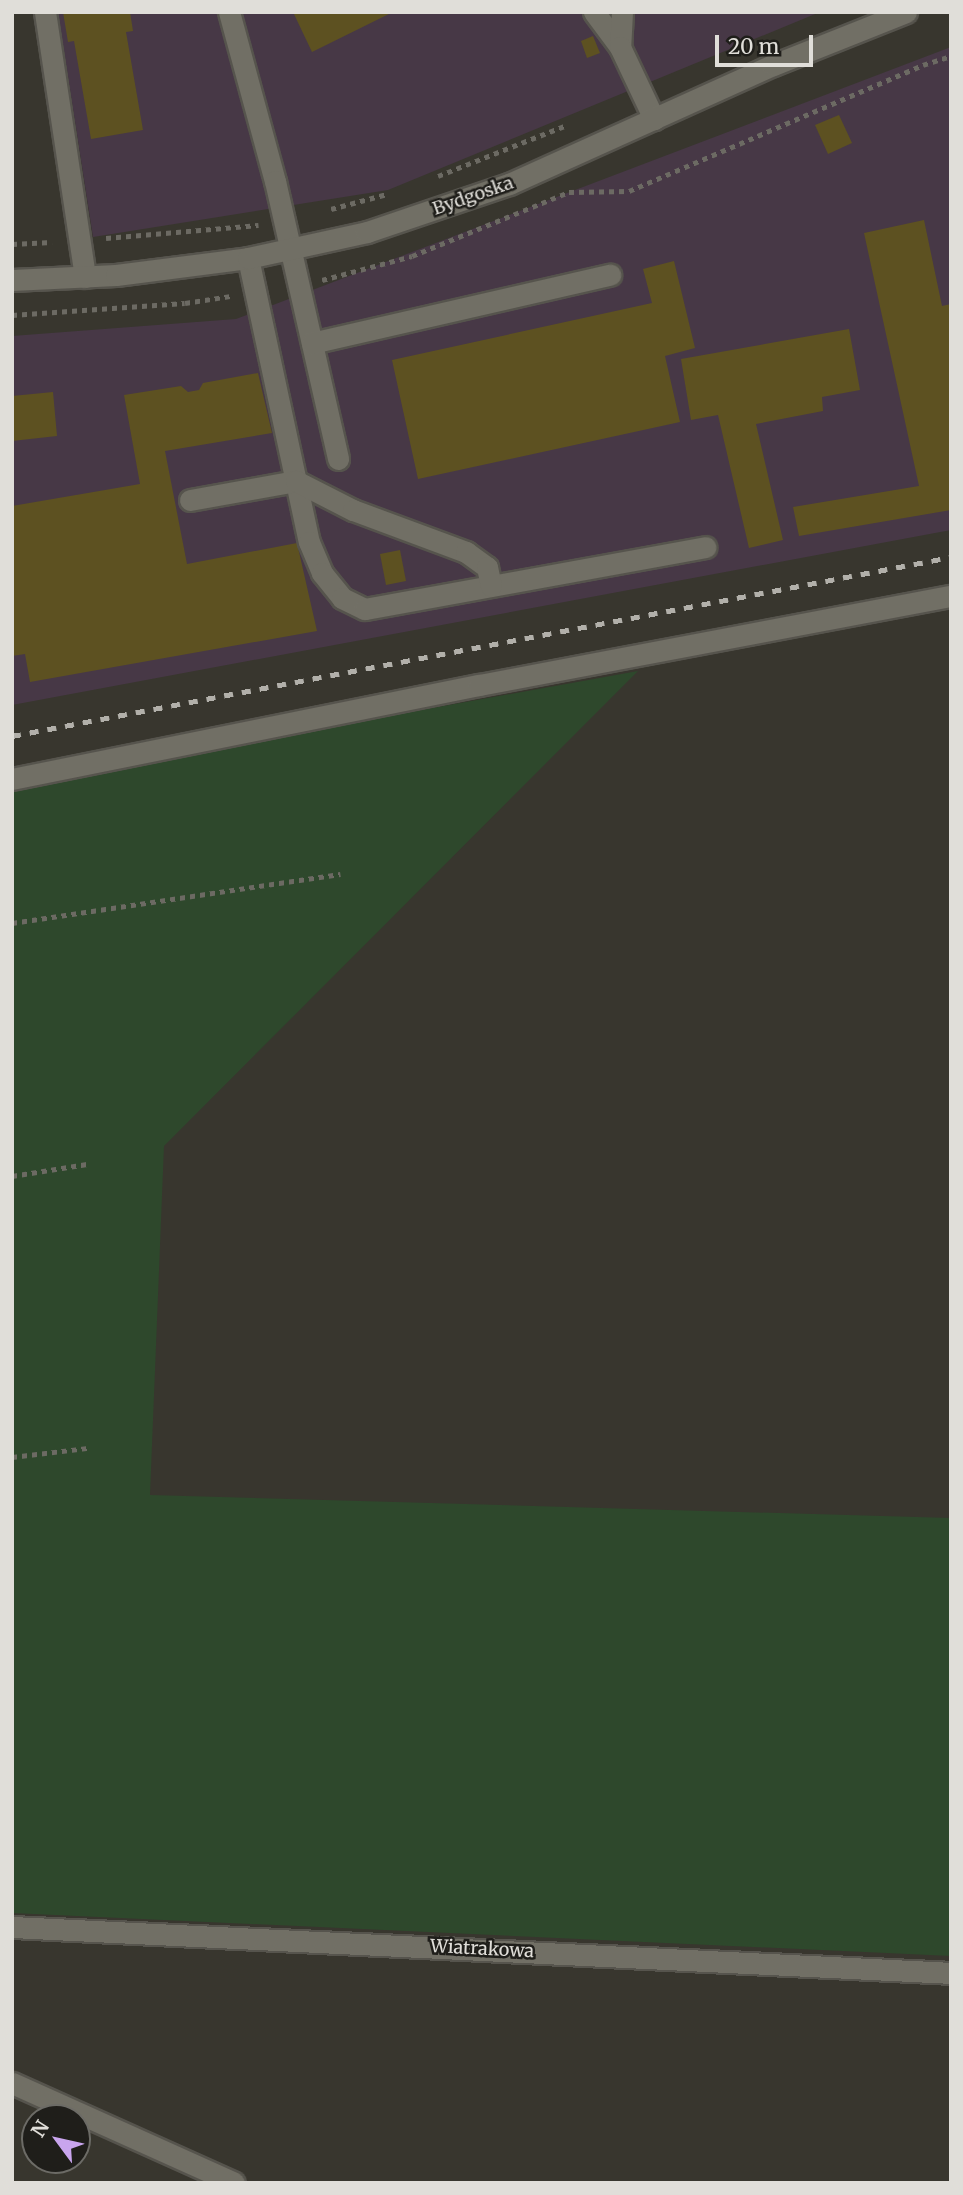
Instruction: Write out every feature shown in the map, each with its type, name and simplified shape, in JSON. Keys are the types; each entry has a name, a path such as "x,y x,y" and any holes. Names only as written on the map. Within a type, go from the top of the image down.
{"street":[{"path":"45,12 85,277"},
{"path":"229,12 291,249 338,459"},
{"path":"594,12 620,47 654,119"},
{"path":"620,47 622,12"},
{"name":"Bydgoska","path":"12,280 85,277 248,258 367,232 509,184 773,65 906,12"},
{"path":"248,258 309,542 322,573 342,598 365,609 705,547"},
{"path":"312,343 610,275"},
{"path":"191,500 296,481 353,510 466,552 487,567 491,586"},
{"path":"12,779 479,685 951,596"},
{"name":"Wiatrakowa","path":"12,1927 951,1973"},
{"path":"12,2083 234,2183"}],"path":[{"path":"426,181 579,120"},
{"path":"12,244 79,241 283,223 400,190"},
{"path":"12,923 340,874"},
{"path":"12,1176 87,1164"},
{"path":"12,1457 88,1448"}],"shaded area":[{"path":"58,12 820,12 388,190 93,237"},
{"path":"951,47 951,530 12,705 12,336 236,319"}],"green space":[{"path":"638,671 164,1146 150,1495 951,1518 951,1956 12,1913 12,784"}],"building":[{"path":"63,12 130,12 133,31 126,32 143,130 91,139 74,41 68,42"},
{"path":"293,12 393,12 312,52"},
{"path":"593,36 600,53 587,58 581,41"},
{"path":"839,115 852,143 828,154 815,125"},
{"path":"924,220 942,306 951,304 951,510 799,536 793,507 919,486 864,233"},
{"path":"674,261 695,348 665,356 680,422 418,479 392,360 652,303 643,269"},
{"path":"849,329 860,390 822,397 823,411 756,424 783,540 749,548 718,415 691,420 681,359"},
{"path":"258,373 272,433 165,451 187,564 297,543 317,631 30,682 25,654 12,656 12,506 140,484 124,395 181,386 188,392 199,390 203,383"},
{"path":"53,392 57,436 12,441 12,396"},
{"path":"400,550 406,581 386,585 380,554"}],"railway":[{"path":"12,736 951,557"}]}
